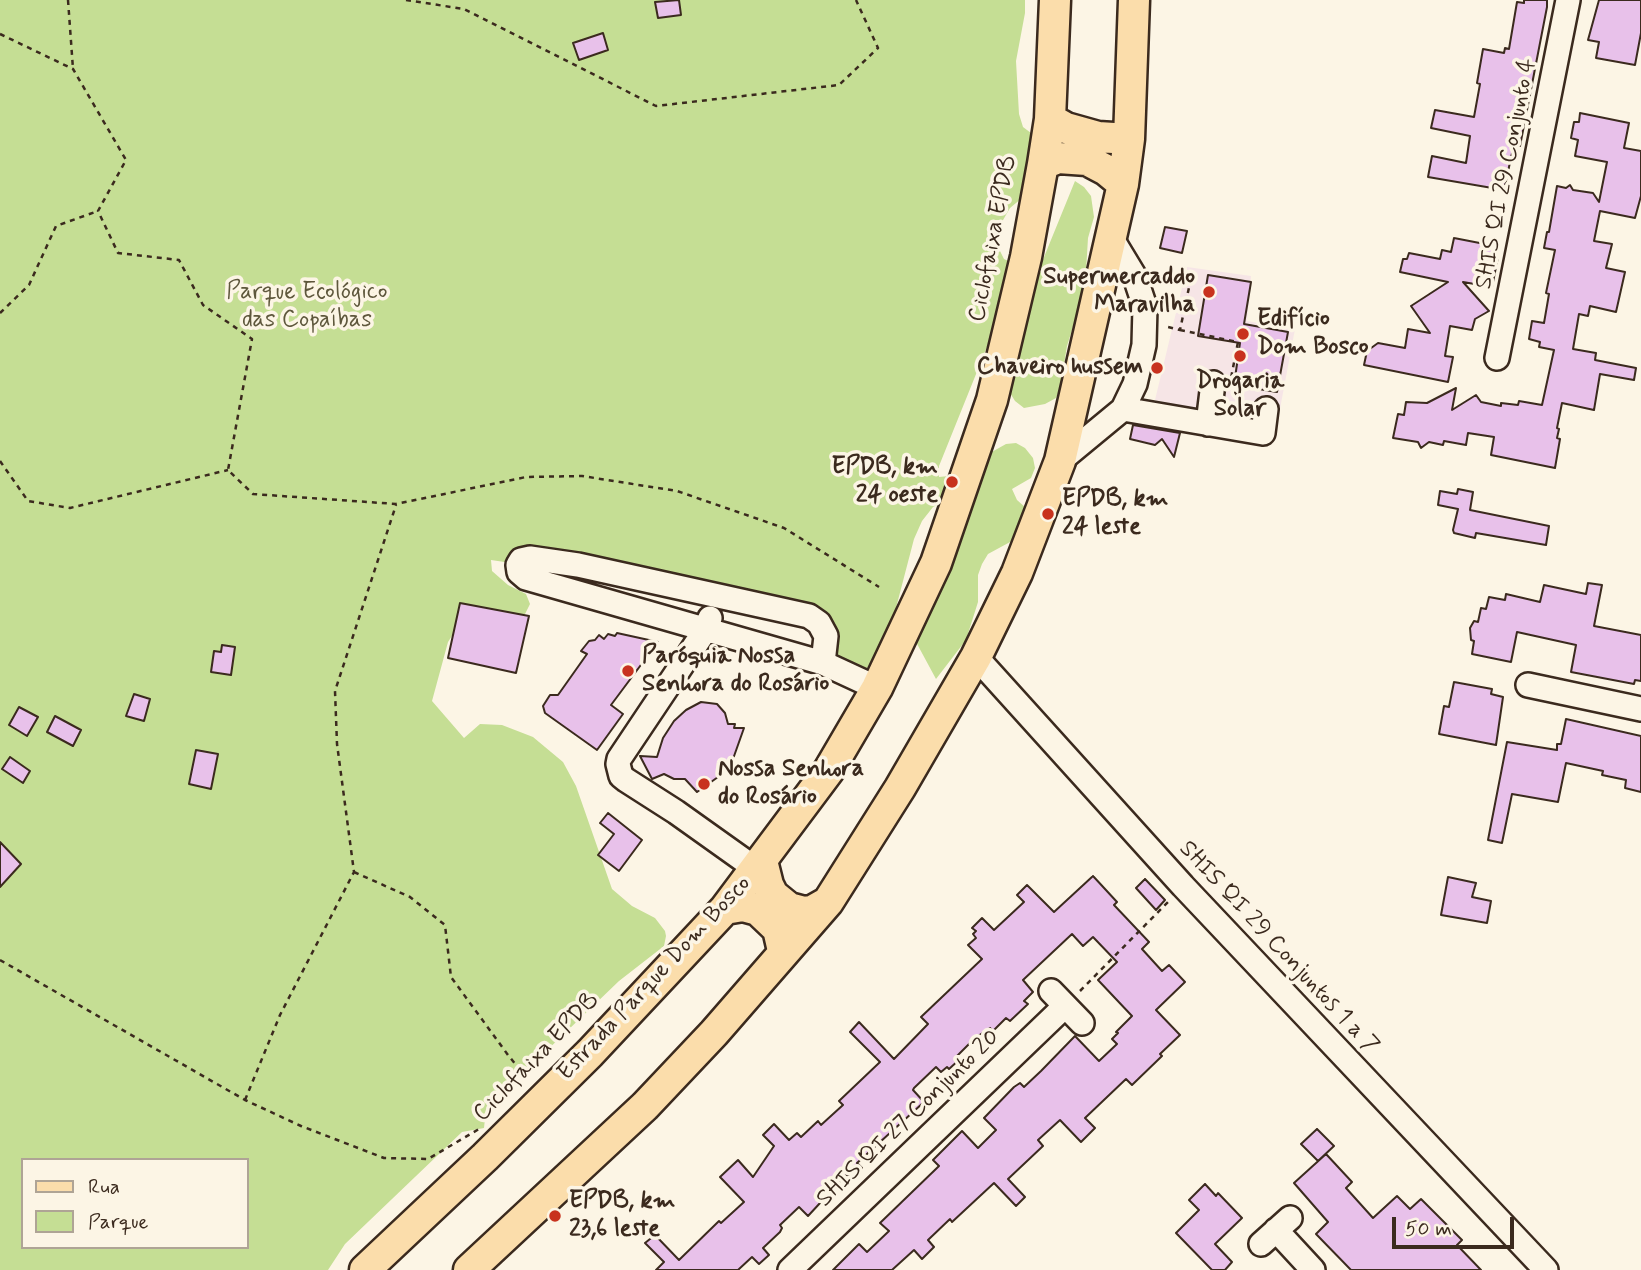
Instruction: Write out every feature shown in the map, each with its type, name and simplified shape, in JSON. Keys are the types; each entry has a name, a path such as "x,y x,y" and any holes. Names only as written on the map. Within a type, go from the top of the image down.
{"main road":[{"name":"Estrada Parque Dom Bosco","path":"365,1270 532,1089 725,909 829,770 877,688 936,563 992,400 1027,257 1043,164 1050,119 1055,0"},
{"path":"469,1270 645,1106 828,902 900,788 976,657 1017,573 1060,461 1123,184 1129,139 1134,0"},
{"path":"1050,119 1066,128 1098,137 1129,139"},
{"path":"1043,164 1058,158 1087,160 1106,170 1123,184"},
{"path":"759,865 773,895 789,908 812,911 828,902"},
{"path":"725,909 743,906 758,910 778,929 783,951"}],"street":[{"path":"1122,0 1123,20 1133,45"},
{"name":"SHIS QI 29 Conjunto 4","path":"1497,358 1568,0"},
{"path":"1060,461 1123,409 1135,384 1144,345 1145,307 1135,277 1112,239"},
{"path":"1208,424 1213,383"},
{"path":"1123,409 1262,433 1266,409"},
{"path":"823,663 826,636 814,619 578,565 523,559 518,565 519,572 526,578 823,663 877,688"},
{"path":"717,597 706,629 619,758 619,769 626,780 759,865"},
{"name":"SHIS QI 29 Conjuntos 1 a 7","path":"976,657 1183,886 1546,1270"},
{"path":"1528,685 1641,709"},
{"path":"1058,998 1082,1023"},
{"name":"SHIS QI 27 Conjunto 20","path":"790,1270 1058,998"},
{"path":"1276,1231 1313,1270"}],"path":[{"path":"0,313 29,285 56,226 98,211 127,160 73,69 68,0"},
{"path":"405,0 464,9 656,106 839,85 877,48 856,0"},
{"path":"0,34 73,69"},
{"path":"98,211 118,253 179,260 202,305 252,339 228,470"},
{"path":"1150,271 1191,278 1180,330"},
{"path":"1145,323 1195,333"},
{"path":"0,461 27,501 70,508 228,470"},
{"path":"228,470 253,494 396,504 526,477 582,476 677,491 784,528 879,587"},
{"path":"245,1100 280,1015 354,872 337,744 335,691 396,504"},
{"path":"354,872 410,897 445,925 451,977 532,1089"},
{"path":"1058,998 1183,886"},
{"path":"0,960 245,1100 301,1126 384,1158 428,1159 477,1131 487,1122"}],"shaded area":[{"path":"1187,267 1251,276 1247,321 1295,329 1276,430 1155,400"}],"green space":[{"name":"Parque Ecológico das Copaíbas","path":"0,0 1025,0 1016,61 1019,114 1023,127 1031,133 1042,155 1028,193 1010,208 999,227 999,249 1004,259 1017,265 1034,267 1042,262 1075,181 1091,196 1094,217 1088,238 1085,288 1067,346 1056,398 1045,404 1024,408 1015,401 1004,383 997,322 939,466 939,477 949,476 1006,444 1016,443 1025,448 1033,458 1035,468 1031,478 1012,489 1017,500 1026,508 1023,535 988,554 982,564 978,575 978,602 966,640 936,679 909,629 943,502 933,507 922,521 914,539 891,627 883,637 882,648 864,672 836,673 829,621 814,605 800,606 491,560 492,571 508,585 526,594 530,604 525,614 486,615 459,625 448,642 432,701 464,738 480,724 502,725 533,737 563,762 576,786 612,889 632,906 655,918 665,931 664,946 619,981 486,1109 484,1128 462,1132 345,1244 328,1270 0,1270"}],"building":[{"path":"679,0 681,15 658,18 655,2"},
{"path":"1524,0 1547,0 1547,7 1520,146 1514,144 1504,190 1428,177 1432,156 1466,163 1470,136 1431,128 1435,110 1474,117 1483,49 1504,53 1505,48 1509,49 1517,2 1524,3"},
{"path":"1599,0 1641,0 1641,33 1635,65 1596,58 1599,42 1588,40"},
{"path":"603,33 608,50 579,60 573,43"},
{"path":"1580,113 1629,123 1624,148 1641,151 1641,196 1635,218 1600,211 1594,241 1612,244 1606,268 1625,272 1616,312 1590,306 1588,316 1579,314 1573,349 1596,353 1595,360 1636,368 1634,380 1600,374 1594,410 1562,403 1557,428 1557,438 1560,439 1555,468 1491,455 1494,437 1468,433 1466,445 1444,441 1443,445 1429,442 1421,448 1418,442 1393,438 1398,414 1404,415 1406,402 1427,403 1456,388 1452,410 1476,395 1481,402 1501,406 1501,403 1518,405 1519,401 1542,405 1554,350 1539,347 1540,342 1529,339 1532,321 1544,323 1549,294 1546,293 1555,250 1544,248 1557,186 1566,188 1570,185 1573,190 1593,193 1599,202 1607,162 1575,156 1578,140 1571,138 1574,122 1579,122"},
{"path":"1165,227 1187,231 1182,253 1160,248"},
{"path":"1454,238 1495,246 1494,256 1498,257 1492,287 1463,282 1489,311 1475,319 1472,330 1450,326 1445,356 1453,357 1448,382 1364,365 1367,351 1378,343 1405,348 1408,329 1430,333 1411,306 1448,282 1400,272 1403,259 1407,259 1409,253 1440,259 1442,250 1451,252"},
{"name":"Edifício Dom Bosco","path":"1208,275 1251,282 1244,324 1288,332 1277,392 1234,385 1240,343 1198,336"},
{"path":"1133,425 1180,433 1174,457 1162,439 1155,445 1130,439"},
{"path":"1458,489 1473,492 1470,510 1549,526 1546,545 1476,533 1475,538 1454,533 1458,509 1438,505 1440,491 1457,494"},
{"path":"1588,583 1602,585 1594,626 1641,635 1641,681 1635,680 1634,684 1571,672 1576,645 1517,632 1511,662 1472,654 1474,641 1471,640 1470,628 1474,621 1478,622 1481,608 1486,609 1489,597 1505,600 1506,594 1540,602 1544,585 1586,594"},
{"path":"460,603 529,616 516,673 448,658"},
{"path":"617,633 658,642 611,705 623,714 597,750 545,713 543,706 550,695 558,695 587,654 581,651 589,641 595,640 599,635 604,639 608,634 615,636"},
{"path":"222,645 235,647 231,675 211,672 214,651 221,652"},
{"path":"1454,682 1492,689 1491,694 1503,697 1496,745 1439,734 1444,706 1449,707"},
{"path":"134,694 150,699 144,721 126,716"},
{"path":"701,702 717,704 725,713 728,724 735,724 734,728 744,728 733,759 718,777 697,792 685,779 674,779 664,774 652,779 640,756 657,757 663,738 674,721"},
{"path":"19,707 38,717 27,736 9,725"},
{"path":"55,716 81,730 73,746 47,732"},
{"path":"1566,719 1641,736 1641,792 1625,788 1626,780 1602,775 1603,771 1566,763 1558,802 1512,794 1502,843 1488,840 1507,742 1557,750 1557,744 1561,744"},
{"path":"196,750 218,754 211,789 189,784"},
{"path":"10,757 30,771 23,783 2,769"},
{"path":"608,813 642,840 619,871 598,855 614,834 600,823"},
{"path":"0,842 21,864 0,887"},
{"path":"1093,876 1117,902 1114,905 1149,942 1142,949 1162,971 1169,965 1185,982 1156,1010 1180,1035 1132,1085 1126,1079 1085,1118 1095,1128 1081,1142 1060,1120 1038,1140 1043,1146 1008,1179 1025,1197 1016,1206 994,1183 928,1240 934,1247 922,1259 914,1250 892,1270 833,1270 859,1244 867,1252 889,1231 880,1223 939,1166 933,1160 962,1131 978,1148 996,1130 984,1118 1014,1087 1020,1083 1024,1087 1075,1036 1099,1061 1117,1044 1112,1039 1132,1016 1098,980 1117,962 1093,937 1083,946 1072,934 1023,980 1033,992 1024,1001 1028,1004 1010,1021 1006,1018 993,1031 990,1028 975,1038 957,1056 960,1059 949,1069 947,1067 941,1072 936,1067 914,1088 924,1102 857,1163 862,1168 853,1176 846,1175 808,1216 799,1207 780,1225 780,1232 763,1248 769,1255 759,1264 752,1257 738,1270 656,1270 664,1262 645,1243 655,1235 679,1260 719,1221 721,1223 744,1202 720,1177 738,1160 753,1177 774,1146 763,1135 774,1124 789,1140 797,1133 801,1137 818,1121 821,1125 843,1105 839,1101 880,1062 850,1032 859,1022 894,1059 928,1024 921,1017 982,959 968,945 976,938 973,934 976,931 972,928 982,918 994,930 1024,902 1017,895 1027,885 1054,912"},
{"path":"1448,877 1476,883 1472,897 1491,901 1487,923 1441,915"},
{"path":"1145,879 1165,900 1156,910 1136,888"},
{"path":"1317,1129 1334,1146 1318,1161 1301,1144"},
{"path":"1326,1154 1352,1182 1346,1188 1373,1218 1397,1196 1410,1209 1421,1199 1462,1240 1457,1245 1481,1270 1351,1270 1316,1234 1328,1222 1294,1183"},
{"path":"1205,1184 1216,1196 1218,1193 1242,1218 1215,1244 1232,1262 1225,1270 1212,1270 1176,1233 1199,1210 1189,1200"}],"place":[{"name":"Supermercaddo Maravilha","path":"1209,292"},
{"name":"Edifício Dom Bosco","path":"1243,334"},
{"name":"Drogaria Solar","path":"1240,356"},
{"name":"Chaveiro hussem","path":"1157,368"},
{"name":"EPDB, km 24 oeste","path":"952,482"},
{"name":"EPDB, km 24 leste","path":"1048,514"},
{"name":"Paróquia Nossa Senhora do Rosário","path":"628,671"},
{"name":"Nossa Senhora do Rosário","path":"704,784"},
{"name":"EPDB, km 23,6 leste","path":"555,1216"}]}
